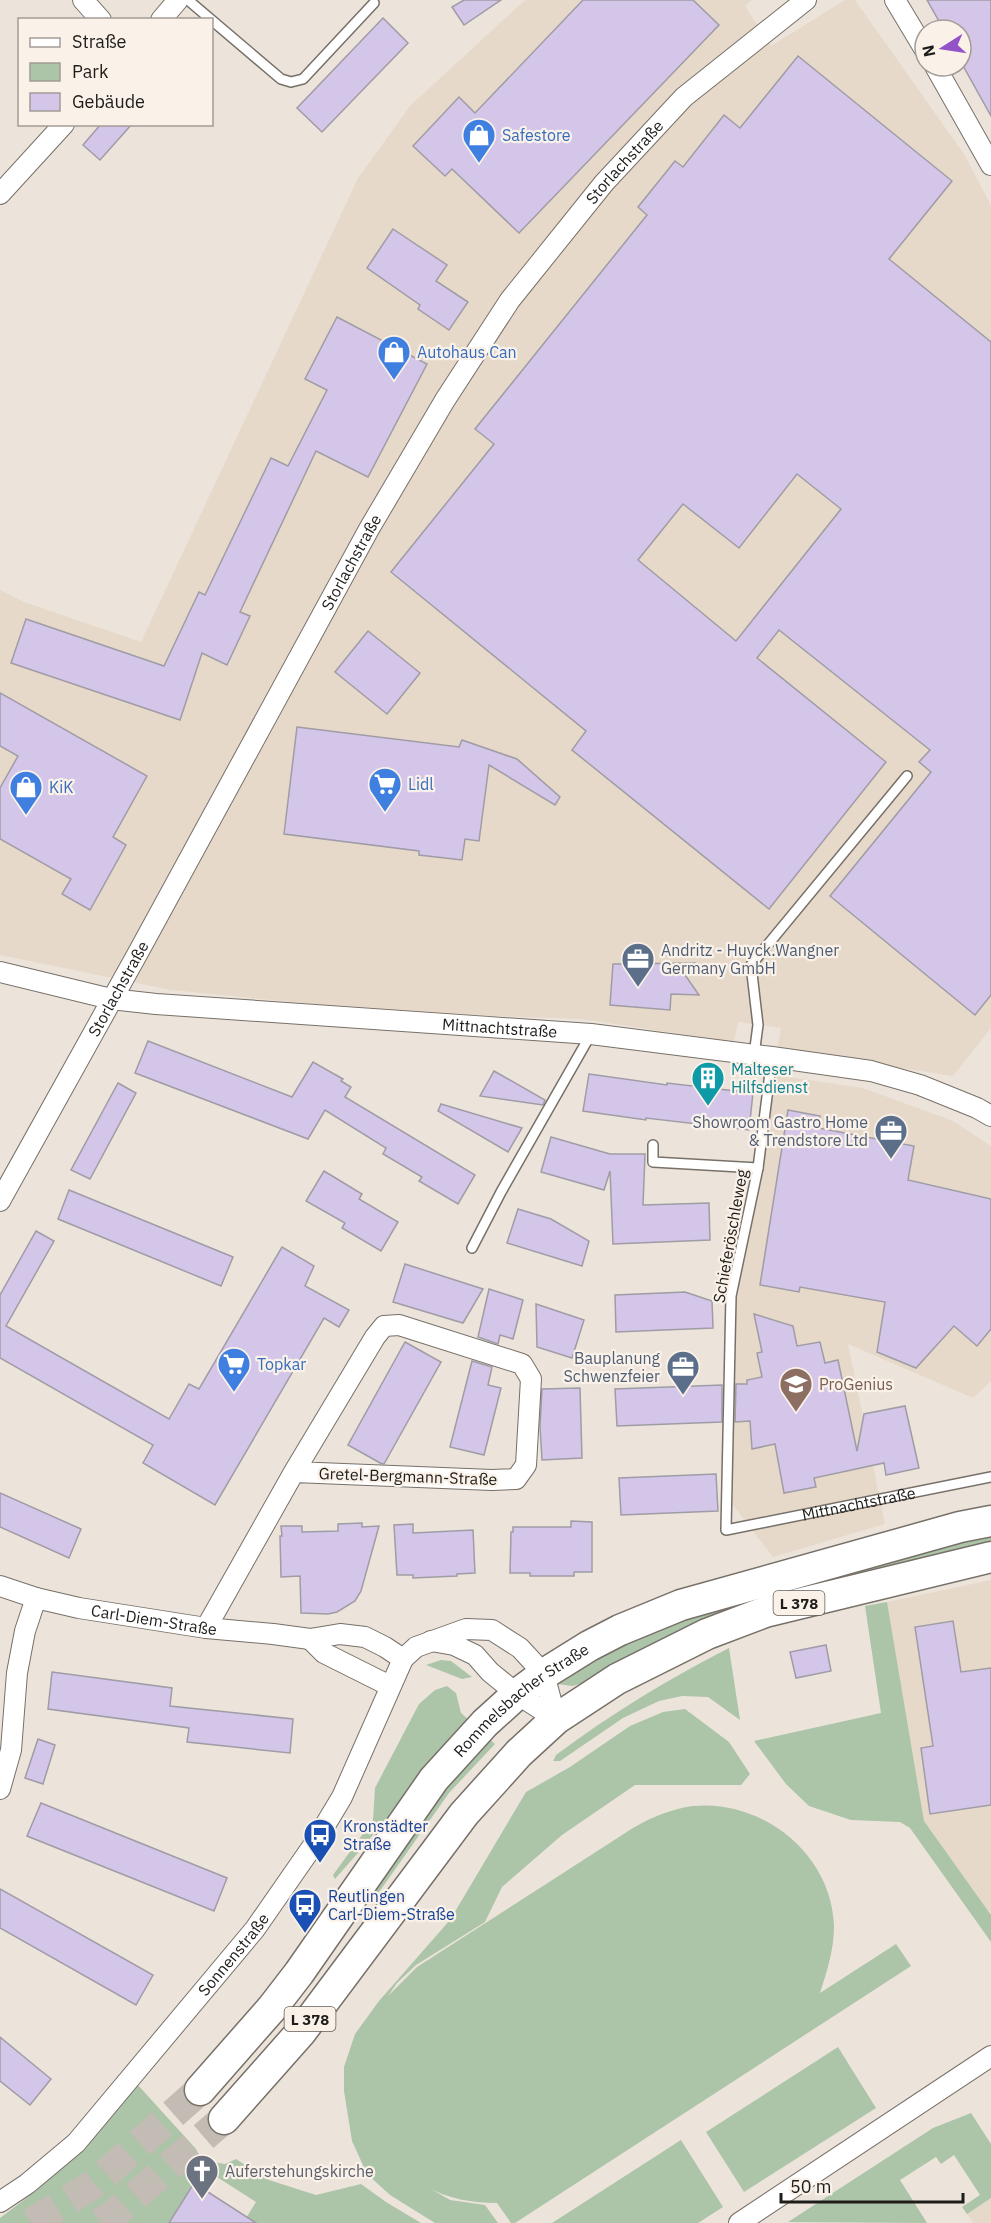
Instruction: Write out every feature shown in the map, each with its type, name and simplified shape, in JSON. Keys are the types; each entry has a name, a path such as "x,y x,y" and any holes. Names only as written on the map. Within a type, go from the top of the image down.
{"main road":[{"name":"Rommelsbacher Straße","path":"200,2091 272,2008 299,1973 434,1779 485,1723 517,1694 544,1674 589,1646 681,1605 960,1527 991,1521"},
{"name":"Rommelsbacher Straße","path":"224,2119 301,2032 464,1814 519,1753 556,1719 617,1679 707,1634 765,1612 991,1557"}],"street":[{"path":"83,0 99,18"},
{"path":"163,18 178,0"},
{"name":"Storlachstraße","path":"0,1201 369,530 446,400 510,300 604,183 684,97 806,0"},
{"path":"895,0 913,30"},
{"path":"942,78 991,165"},
{"path":"0,194 62,126"},
{"name":"Mittnachtstraße","path":"0,972 111,999 391,1022 591,1034 871,1071 920,1085 991,1116"},
{"name":"Gretel-Bergmann-Straße","path":"206,1629 294,1472 375,1337 384,1326 399,1326 522,1364 531,1379 526,1465 516,1479 294,1472"},
{"name":"Carl-Diem-Straße","path":"0,1586 36,1598 79,1608 206,1629 310,1639 340,1634 365,1637 403,1659"},
{"path":"1,1781 11,1750 17,1673 25,1631 36,1598"},
{"path":"403,1659 416,1647 466,1629 492,1630 520,1648 544,1674 556,1719"},
{"path":"310,1639 324,1653 390,1686"},
{"path":"430,1641 454,1645 475,1655 490,1672 517,1694 556,1719"},
{"name":"Sonnenstraße","path":"0,2202 27,2184 76,2143 255,1929 312,1846 342,1797 403,1659"},
{"path":"739,2223 991,2056"}],"lane":[{"path":"188,0 209,18"},
{"path":"213,21 281,79 291,82 303,79 374,3"},
{"name":"Schieferöschleweg","path":"726,1530 731,1296 758,1168 763,1056 751,965 908,776"},
{"path":"472,1248 501,1192 591,1034"},
{"path":"653,1145 653,1162 758,1168"},
{"name":"Mittnachtstraße","path":"726,1530 991,1477"}],"shaded area":[{"path":"525,0 752,0 745,6 771,46 845,0 855,0 964,154 991,205 991,1028 953,1076 777,1049 781,1028 738,1022 734,1042 581,1019 402,1013 171,990 0,955 0,590 24,602 141,642 358,178 410,106"},
{"path":"768,1074 863,1088 953,1121 991,1146 991,1381 973,1398 848,1344 885,1524 773,1557 726,1496 732,1296"},
{"path":"991,1580 991,1915 924,1821 887,1602"},
{"path":"991,2198 991,2223 973,2223 967,2214"}],"green space":[{"path":"991,1534 991,1545 802,1587 756,1602 584,1683 572,1686 558,1684 563,1676 649,1631 724,1606"},
{"path":"887,1602 924,1821 991,1915 991,1942 910,1828 900,1822 851,1820 809,1806 786,1784 754,1741 881,1713 865,1606"},
{"path":"729,1648 740,1720 708,1697 682,1696 659,1701 623,1718 560,1761 553,1761 556,1755 619,1711"},
{"path":"441,1660 451,1661 472,1677 462,1679 426,1665"},
{"path":"447,1686 456,1693 461,1713 469,1720 335,1879 333,1875 373,1820 375,1788 419,1704 435,1690"},
{"path":"685,1709 729,1742 750,1774 741,1785 635,1785 562,1835 502,1887 485,1922 416,1965 397,1983 388,1996 417,1967 633,1828 662,1814 693,1806 719,1806 744,1812 768,1822 789,1837 807,1855 821,1876 830,1900 834,1926 828,1968 820,1993 896,1944 911,1966 515,2223 511,2223 497,2203 460,2199 426,2186 450,2200 485,2205 498,2223 435,2223 390,2195 367,2174 352,2141 344,2091 344,2067 355,2034 379,2001 450,1920 526,1792 570,1767 630,1726 663,1712"},
{"path":"488,1738 495,1744 449,1793 372,1902 363,1899 443,1787"},
{"path":"838,2047 876,2108 744,2192 706,2132"},
{"path":"137,2084 196,2149 206,2169 207,2161 225,2164 236,2159 269,2180 316,2195 361,2184 421,2223 243,2223 256,2202 206,2170 173,2223 0,2223 0,2218 37,2190 81,2149"},
{"path":"971,2113 991,2144 991,2198 967,2214 962,2207 980,2195 954,2155 941,2164 936,2157 900,2180 927,2223 788,2222 933,2128"},
{"path":"681,2140 723,2207 698,2223 552,2223"}],"building":[{"path":"464,0 501,0 464,25 452,7"},
{"path":"583,0 693,0 719,25 519,233 452,169 445,176 413,146 459,97 475,113"},
{"path":"927,0 991,0 991,116 970,78 973,78 973,18 937,18"},
{"path":"383,18 408,43 322,132 297,108"},
{"path":"798,56 952,181 889,259 991,342 991,995 975,1015 830,896 931,772 919,762 930,750 779,630 757,658 886,762 769,909 572,750 586,731 391,572 494,444 475,429 647,215 638,207 675,161 683,167 724,115 740,128","holes":["797,474 841,509 736,641 638,560 683,504 739,548"]},
{"path":"99,126 130,126 100,160 83,145"},
{"path":"393,229 447,265 436,281 468,302 449,330 418,309 420,305 367,268"},
{"path":"337,317 427,364 368,477 316,451 240,612 250,616 227,665 202,653 180,720 11,663 26,619 164,666 199,592 205,595 271,458 288,466 327,390 305,379"},
{"path":"368,631 420,673 387,714 335,672"},
{"path":"0,693 147,776 113,837 126,845 90,910 62,894 71,879 0,839 0,788 18,756 0,746"},
{"name":"Lidl","path":"297,727 459,747 462,740 517,759 560,797 555,805 489,765 479,841 465,839 462,860 419,855 419,851 284,834"},
{"path":"695,963 685,975 699,995 671,994 670,1010 610,1005 613,964"},
{"path":"148,1041 292,1097 313,1062 343,1079 341,1081 351,1087 345,1097 475,1175 458,1204 419,1181 422,1177 383,1154 386,1148 325,1110 308,1139 135,1073"},
{"path":"494,1071 545,1100 543,1105 480,1096"},
{"path":"589,1074 667,1085 667,1083 753,1093 749,1130 583,1111"},
{"path":"118,1083 136,1093 90,1179 71,1170"},
{"path":"441,1104 522,1128 508,1152 438,1111"},
{"path":"788,1110 820,1116 818,1128 914,1146 908,1180 991,1199 991,1329 977,1346 954,1326 916,1368 877,1352 885,1302 800,1287 799,1292 760,1285"},
{"path":"551,1137 610,1154 645,1154 643,1205 709,1203 710,1240 613,1244 610,1171 604,1190 541,1172"},
{"path":"324,1171 362,1194 359,1199 398,1222 381,1251 342,1228 345,1223 306,1201"},
{"path":"69,1190 233,1257 221,1286 58,1219"},
{"path":"518,1209 551,1219 589,1241 582,1266 507,1243"},
{"path":"36,1231 54,1241 6,1326 169,1419 189,1384 199,1389 282,1247 314,1266 305,1286 349,1310 339,1327 324,1318 215,1505 143,1463 153,1445 0,1358 0,1295"},
{"path":"405,1264 483,1289 463,1323 393,1302"},
{"path":"489,1289 523,1300 513,1339 500,1335 498,1344 478,1337"},
{"path":"685,1292 712,1301 713,1328 616,1332 615,1295"},
{"path":"536,1304 584,1320 572,1358 537,1347"},
{"path":"754,1314 793,1326 797,1346 820,1342 825,1363 838,1360 857,1451 864,1414 905,1406 919,1468 886,1475 884,1463 814,1478 816,1487 784,1493 775,1444 752,1449 750,1421 735,1422 736,1384 747,1384 747,1380 762,1377 757,1353 762,1352"},
{"path":"405,1342 441,1362 384,1464 348,1445"},
{"path":"472,1361 492,1367 488,1385 501,1388 484,1455 450,1447"},
{"path":"722,1385 722,1422 617,1426 615,1389"},
{"path":"580,1388 582,1458 542,1460 540,1426 542,1389"},
{"path":"716,1474 718,1511 621,1515 619,1478"},
{"path":"0,1493 81,1529 69,1558 0,1527"},
{"path":"571,1521 592,1522 592,1572 574,1572 574,1576 530,1576 530,1573 510,1573 513,1527 571,1527"},
{"path":"362,1523 362,1527 379,1526 361,1591 355,1601 337,1612 328,1614 301,1613 300,1576 281,1577 281,1526 302,1526 302,1532 338,1531 338,1524"},
{"path":"413,1524 413,1533 473,1530 475,1573 413,1578 413,1575 397,1575 394,1525"},
{"path":"953,1621 961,1672 991,1668 991,1805 930,1814 921,1748 933,1746 915,1627"},
{"path":"826,1645 831,1671 796,1678 790,1652"},
{"path":"52,1672 172,1688 170,1706 293,1719 290,1753 187,1742 189,1728 48,1709"},
{"path":"38,1739 55,1745 43,1784 25,1778"},
{"path":"41,1803 227,1878 214,1911 27,1836"},
{"path":"0,1889 153,1975 136,2005 0,1928"},
{"path":"0,2037 51,2079 30,2105 0,2081"},
{"name":"Auferstehungskirche","path":"194,2183 256,2223 169,2223"}],"tunnel":[{"path":"31,2223 94,2184 200,2090"},
{"path":"100,2223 113,2215 224,2119"}],"place":[{"name":"Safestore","path":"479,164"},
{"name":"Autohaus Can","path":"394,381"},
{"name":"Lidl","path":"385,813"},
{"name":"KiK","path":"26,816"},
{"name":"Andritz - Huyck.Wangner Germany GmbH","path":"638,988"},
{"name":"Malteser Hilfsdienst","path":"708,1107"},
{"name":"Showroom Gastro Home & Trendstore Ltd","path":"891,1160"},
{"name":"Topkar","path":"234,1393"},
{"name":"Bauplanung Schwenzfeier","path":"683,1396"},
{"name":"ProGenius","path":"796,1413"},
{"name":"Kronstädter Straße","path":"320,1864"},
{"name":"Reutlingen Carl-Diem-Straße","path":"305,1934"},
{"name":"Auferstehungskirche","path":"202,2200"}]}
